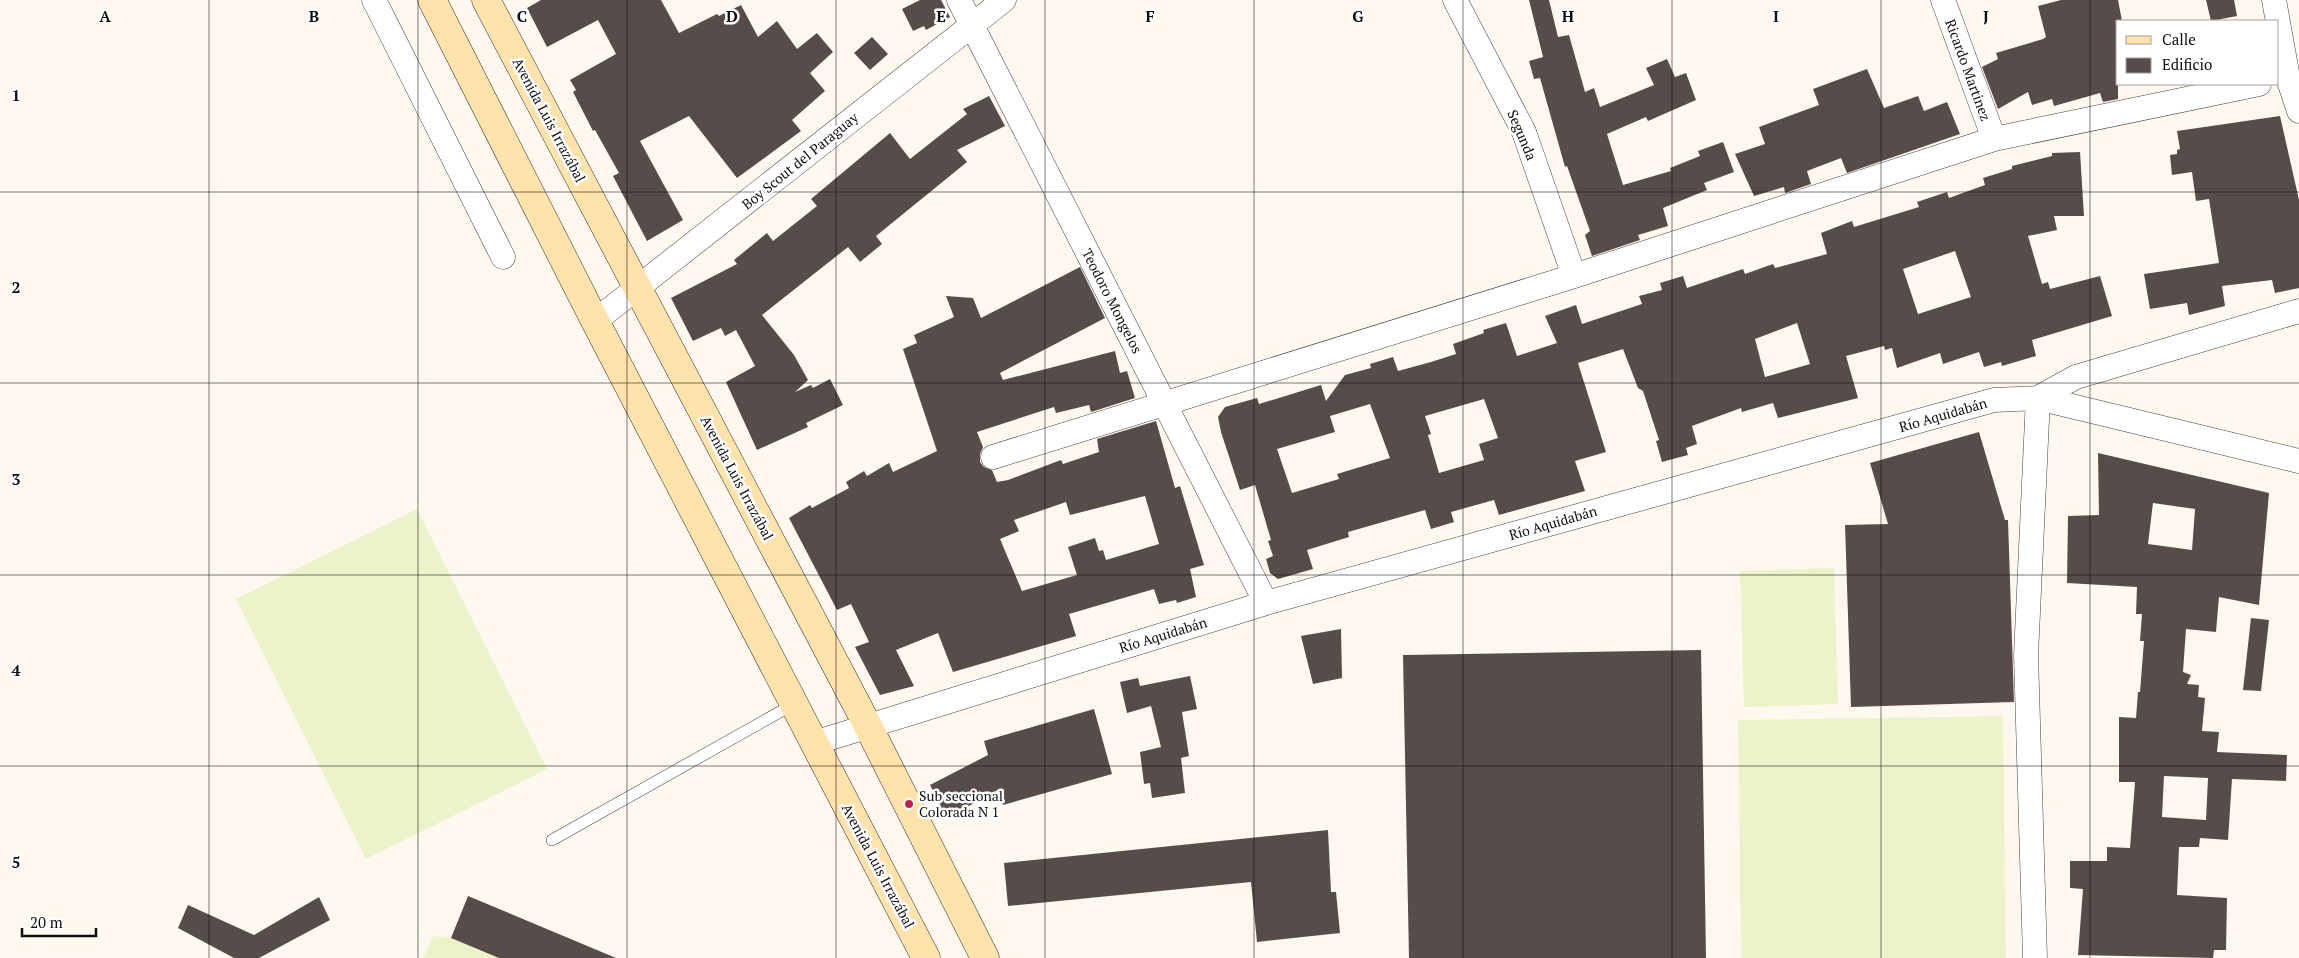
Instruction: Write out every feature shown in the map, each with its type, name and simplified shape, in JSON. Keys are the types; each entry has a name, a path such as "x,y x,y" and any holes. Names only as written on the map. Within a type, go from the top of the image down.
{"main road":[{"name":"Avenida Luis Irrazábal","path":"432,0 595,321 926,958"},
{"name":"Avenida Luis Irrazábal","path":"486,0 868,726 985,958"}],"street":[{"path":"374,0 503,257"},
{"name":"Teodoro Mongelos","path":"959,0 1266,603"},
{"name":"Boy Scout del Paraguay","path":"595,321 638,290 971,24 1004,0"},
{"name":"Segunda","path":"1455,0 1524,132 1574,276"},
{"name":"Ricardo Martinez","path":"1943,0 1994,139"},
{"path":"2274,0 2278,20"},
{"path":"2279,28 2288,78 2299,110"},
{"path":"993,457 1574,276 1994,139 2254,85"},
{"path":"2035,958 2026,655 2038,398 2076,377 2299,312"},
{"name":"Río Aquidabán","path":"814,742 1266,603 1994,400 2038,398 2299,461"}],"lane":[{"path":"552,840 794,704"}],"green space":[{"path":"417,509 547,769 366,859 236,599"},
{"path":"1834,568 1838,704 1744,707 1740,571"},
{"path":"2003,716 2006,958 1741,958 1738,720"},
{"path":"433,936 451,938 499,958 423,958"}],"building":[{"path":"541,0 661,0 679,33 717,14 719,16 741,5 758,37 777,21 797,49 817,33 833,52 810,73 825,91 792,120 801,131 737,178 689,116 640,141 683,220 647,241 613,176 619,173 595,130 593,131 573,92 576,90 570,80 616,54 598,20 547,47 527,8"},
{"path":"920,0 941,0 950,17 926,30 924,26 913,31 902,9"},
{"path":"1529,0 1549,0 1558,37 1569,35 1585,92 1594,88 1600,107 1654,85 1646,68 1667,59 1675,77 1686,73 1696,100 1648,121 1646,117 1607,134 1623,185 1671,171 1670,168 1700,156 1698,151 1723,142 1734,172 1704,183 1707,190 1663,208 1668,226 1638,235 1640,240 1592,256 1585,235 1590,231 1567,166 1565,167 1540,78 1534,79 1529,61 1543,57"},
{"path":"2061,0 2118,0 2122,20 2116,20 2116,85 2118,85 2118,99 2103,102 2100,93 2054,106 2052,99 2032,105 2028,92 1998,109 1982,67 1998,59 1996,53 2046,37 2038,6"},
{"path":"2206,0 2234,0 2237,16 2211,20"},
{"path":"872,37 888,54 870,70 854,53"},
{"path":"1867,69 1884,108 1918,96 1924,111 1947,102 1960,134 1847,173 1841,158 1807,171 1811,184 1785,193 1784,187 1754,196 1735,154 1765,144 1759,127 1819,105 1813,89"},
{"path":"989,96 1005,126 957,150 967,162 876,236 882,244 860,262 848,247 762,315 794,355 808,380 795,392 811,385 813,388 830,379 843,405 806,423 808,427 757,450 726,382 755,366 736,330 725,336 721,328 693,341 671,298 737,264 734,260 767,233 773,241 817,206 811,199 890,133 910,159 967,114 963,109"},
{"path":"2280,116 2299,200 2299,288 2275,293 2272,280 2222,286 2225,306 2189,315 2187,303 2150,309 2144,274 2219,263 2209,199 2196,201 2192,172 2172,175 2170,155 2177,154 2177,150 2180,149 2177,131"},
{"path":"2080,152 2084,216 2054,216 2057,230 2028,236 2042,284 2048,282 2050,289 2100,276 2112,316 2032,340 2036,356 2002,366 2001,362 1984,367 1979,352 1943,364 1940,353 1897,368 1892,348 1885,350 1884,346 1846,356 1858,398 1778,418 1773,403 1742,412 1741,408 1692,426 1697,444 1686,448 1688,455 1662,462 1656,441 1659,440 1643,391 1638,388 1623,349 1578,363 1606,452 1575,461 1585,491 1499,515 1494,500 1451,512 1454,522 1431,529 1425,510 1348,532 1349,537 1307,550 1313,569 1278,579 1270,573 1266,559 1273,556 1268,541 1271,540 1255,485 1240,490 1221,432 1218,417 1225,407 1257,398 1259,404 1321,385 1326,401 1345,375 1371,368 1370,364 1393,357 1398,371 1431,362 1456,354 1453,344 1484,333 1483,330 1506,323 1517,356 1557,343 1545,316 1576,305 1582,324 1642,304 1639,296 1662,290 1660,283 1683,276 1687,288 1743,269 1745,274 1773,264 1775,268 1827,254 1821,233 1852,221 1854,227 1919,207 1917,202 1947,192 1949,198 1985,185 1983,178 2012,169 2012,166 2052,156 2052,153","holes":["1955,251 1971,297 1918,314 1903,269","1797,323 1810,364 1765,377 1755,339","1484,399 1498,438 1479,444 1484,460 1439,473 1428,435 1431,434 1425,416","1370,404 1390,458 1337,474 1339,479 1292,493 1277,449 1335,432 1330,416"]},
{"path":"1080,267 1105,318 1000,373 1003,380 1115,351 1120,373 1127,371 1135,398 1091,412 1089,405 1056,413 1054,407 977,432 983,447 980,454 980,462 984,467 992,470 997,482 1008,480 1061,460 1063,464 1099,452 1097,439 1156,421 1175,488 1180,486 1204,565 1190,569 1196,597 1177,603 1176,600 1159,604 1154,589 1069,614 1076,636 953,672 938,633 896,650 914,686 880,695 855,647 869,642 851,604 837,610 789,518 810,505 812,508 849,488 846,482 864,471 867,476 889,463 893,472 937,451 903,349 917,343 914,335 954,317 946,296 973,298 981,318","holes":["1145,496 1159,544 1106,560 1103,550 1099,551 1095,538 1068,547 1077,575 1022,591 1000,539 1019,531 1014,520 1066,502 1070,515"]},
{"path":"1979,432 2005,520 2008,520 2014,702 1851,707 1845,525 1888,524 1870,463"},
{"path":"2098,453 2269,493 2259,605 2219,597 2216,632 2186,629 2183,672 2191,675 2187,684 2199,685 2198,697 2205,698 2202,731 2219,732 2217,752 2287,755 2286,781 2232,779 2228,840 2200,838 2199,847 2179,847 2177,895 2227,898 2226,950 2214,950 2213,958 2078,955 2083,889 2070,888 2070,861 2107,861 2107,847 2130,848 2135,782 2119,782 2119,717 2136,718 2144,641 2140,641 2142,614 2136,614 2137,587 2067,583 2068,516 2099,515","holes":["2153,503 2195,509 2192,550 2148,544","2164,776 2208,778 2206,820 2162,817"]},
{"path":"2251,618 2269,620 2261,691 2243,690"},
{"path":"1341,629 1342,678 1313,684 1301,636"},
{"path":"1701,650 1706,958 1409,958 1403,655"},
{"path":"1190,676 1197,709 1182,712 1189,756 1181,758 1185,793 1152,798 1150,783 1144,784 1140,752 1161,747 1151,706 1127,713 1120,682 1138,678 1140,686"},
{"path":"1094,709 1112,774 1003,805 998,790 947,818 930,785 988,755 984,741"},
{"path":"1328,830 1331,892 1336,892 1340,933 1257,942 1251,882 1008,906 1004,863"},
{"path":"468,896 616,958 499,958 451,938"},
{"path":"319,897 330,920 259,958 234,958 178,928 188,905 254,935"}],"place":[{"name":"Sub seccional Colorada N 1","path":"909,804"}]}
